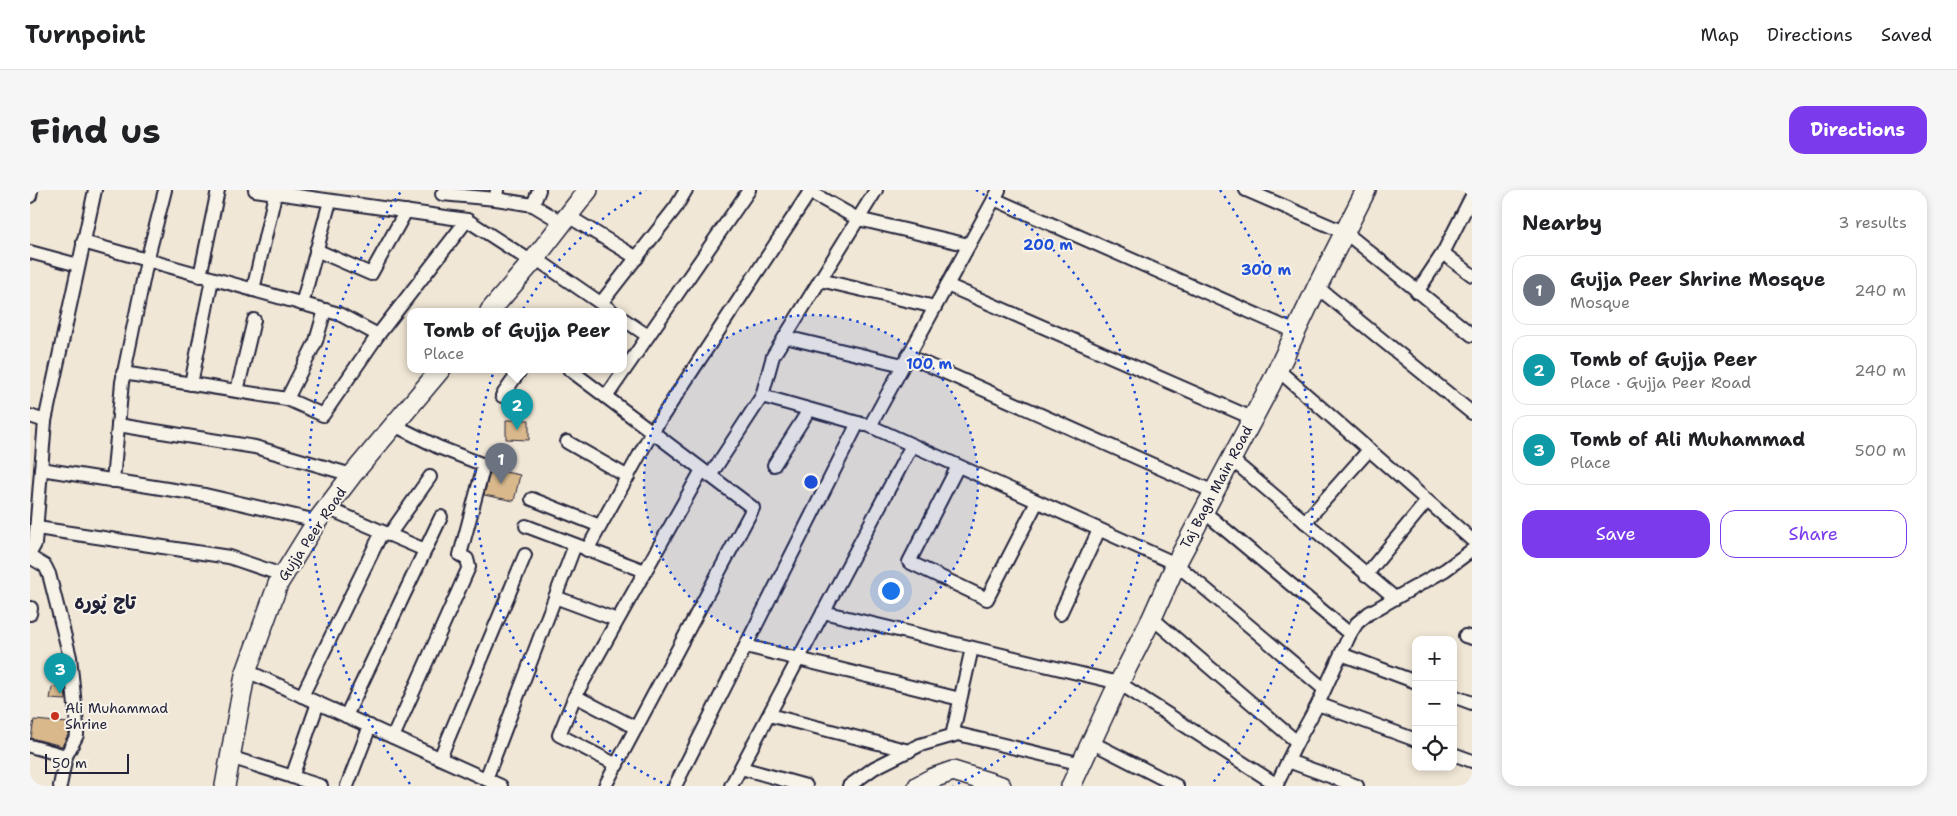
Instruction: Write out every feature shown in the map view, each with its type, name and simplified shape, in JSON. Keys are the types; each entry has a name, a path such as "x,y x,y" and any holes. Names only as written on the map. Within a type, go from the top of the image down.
{"street":[{"path":"30,196 32,190"},
{"path":"30,553 35,544 37,528 44,421 95,190"},
{"path":"113,481 123,373 147,261 165,190"},
{"path":"191,384 218,190"},
{"path":"255,190 276,191 330,201 467,220 608,308"},
{"path":"349,190 350,204"},
{"path":"533,205 539,190"},
{"path":"494,308 588,190"},
{"path":"601,303 676,207 686,190"},
{"path":"627,366 749,190"},
{"path":"617,765 559,735 575,696 645,571 706,473 762,396 773,356 876,190"},
{"path":"1246,190 1276,196 1346,233 1472,335"},
{"name":"Taj Bagh Main Road","path":"1072,786 1091,742 1152,618 1202,510 1214,492 1278,370 1366,190"},
{"path":"253,290 276,191"},
{"path":"587,550 652,432 811,191 858,219 969,245"},
{"path":"440,216 442,192 497,194 533,205 565,219 637,258"},
{"path":"675,786 746,646 864,425 906,361 996,195 1296,332"},
{"path":"1418,292 1443,253 1472,196"},
{"path":"302,304 330,201"},
{"path":"316,250 371,274 406,211"},
{"path":"123,373 287,399 323,415 378,335 467,220"},
{"path":"83,242 339,314 378,335"},
{"path":"30,252 78,264"},
{"path":"1443,253 1472,275"},
{"path":"820,280 935,307"},
{"path":"947,285 1252,418"},
{"path":"1317,287 1472,413"},
{"path":"287,399 316,341 325,310"},
{"path":"237,391 254,320"},
{"path":"627,322 648,336"},
{"path":"785,337 906,361 1214,492"},
{"path":"1278,370 1472,540"},
{"name":"Gujja Peer Road","path":"225,786 247,670 278,584 285,576 322,515 352,475 439,373"},
{"path":"502,396 518,373"},
{"path":"574,373 753,508 606,786"},
{"path":"606,397 623,373"},
{"path":"762,396 864,425 1176,564 1324,689"},
{"path":"774,465 809,410"},
{"path":"30,416 44,421"},
{"path":"118,424 255,447 352,475"},
{"path":"393,737 469,567 467,559 460,555 484,465 438,447 394,425"},
{"path":"566,442 628,477"},
{"path":"731,786 912,445"},
{"path":"1305,522 1369,450"},
{"path":"1231,459 1395,598"},
{"path":"958,466 909,562 987,599 1037,502"},
{"path":"41,470 322,515 385,534 425,550"},
{"path":"302,696 385,534 430,477"},
{"path":"532,499 600,526"},
{"path":"1366,575 1427,501"},
{"path":"1202,510 1350,634"},
{"path":"346,716 441,517"},
{"path":"526,526 645,571"},
{"path":"37,528 229,557 285,576"},
{"path":"1060,614 1099,530"},
{"path":"486,779 575,545"},
{"path":"823,612 1119,683 1277,785 1357,623 1395,598 1445,570 1472,550"},
{"path":"440,758 525,555"},
{"path":"30,557 45,566 49,574 70,657 78,725 77,735 66,756 60,786"},
{"path":"555,597 618,620"},
{"path":"1152,618 1297,742"},
{"path":"746,646 960,699"},
{"path":"952,736 972,648"},
{"path":"1341,654 1413,681"},
{"path":"247,670 501,786"},
{"path":"575,696 636,728"},
{"path":"1457,697 1472,703"},
{"path":"292,777 318,703"},
{"path":"1318,704 1412,739"},
{"path":"769,715 909,751"},
{"path":"346,786 370,726"},
{"path":"849,786 874,768 909,751 958,734 1082,764"},
{"path":"1091,742 1156,781 1177,786"},
{"path":"30,746 66,756"},
{"path":"1457,755 1472,761"},
{"path":"230,757 320,786"},
{"path":"1288,761 1357,786"},
{"path":"741,768 806,786"},
{"path":"918,786 953,771 1001,786"}],"building":[{"path":"506,420 529,420 529,440 506,439"},
{"path":"491,469 520,475 514,501 484,495"},
{"path":"52,687 65,688 66,700 50,699"},
{"path":"34,720 69,723 69,733 62,746 31,738"}],"place":[{"name":"Tomb of Gujja Peer","path":"517,430"},
{"name":"Gujja Peer Shrine Mosque","path":"501,484"},
{"name":"Tomb of Ali Muhammad","path":"60,694"},
{"name":"Ali Muhammad Shrine","path":"55,716"}],"district":[{"name":"تاج پُورہ","path":"105,602"}]}
